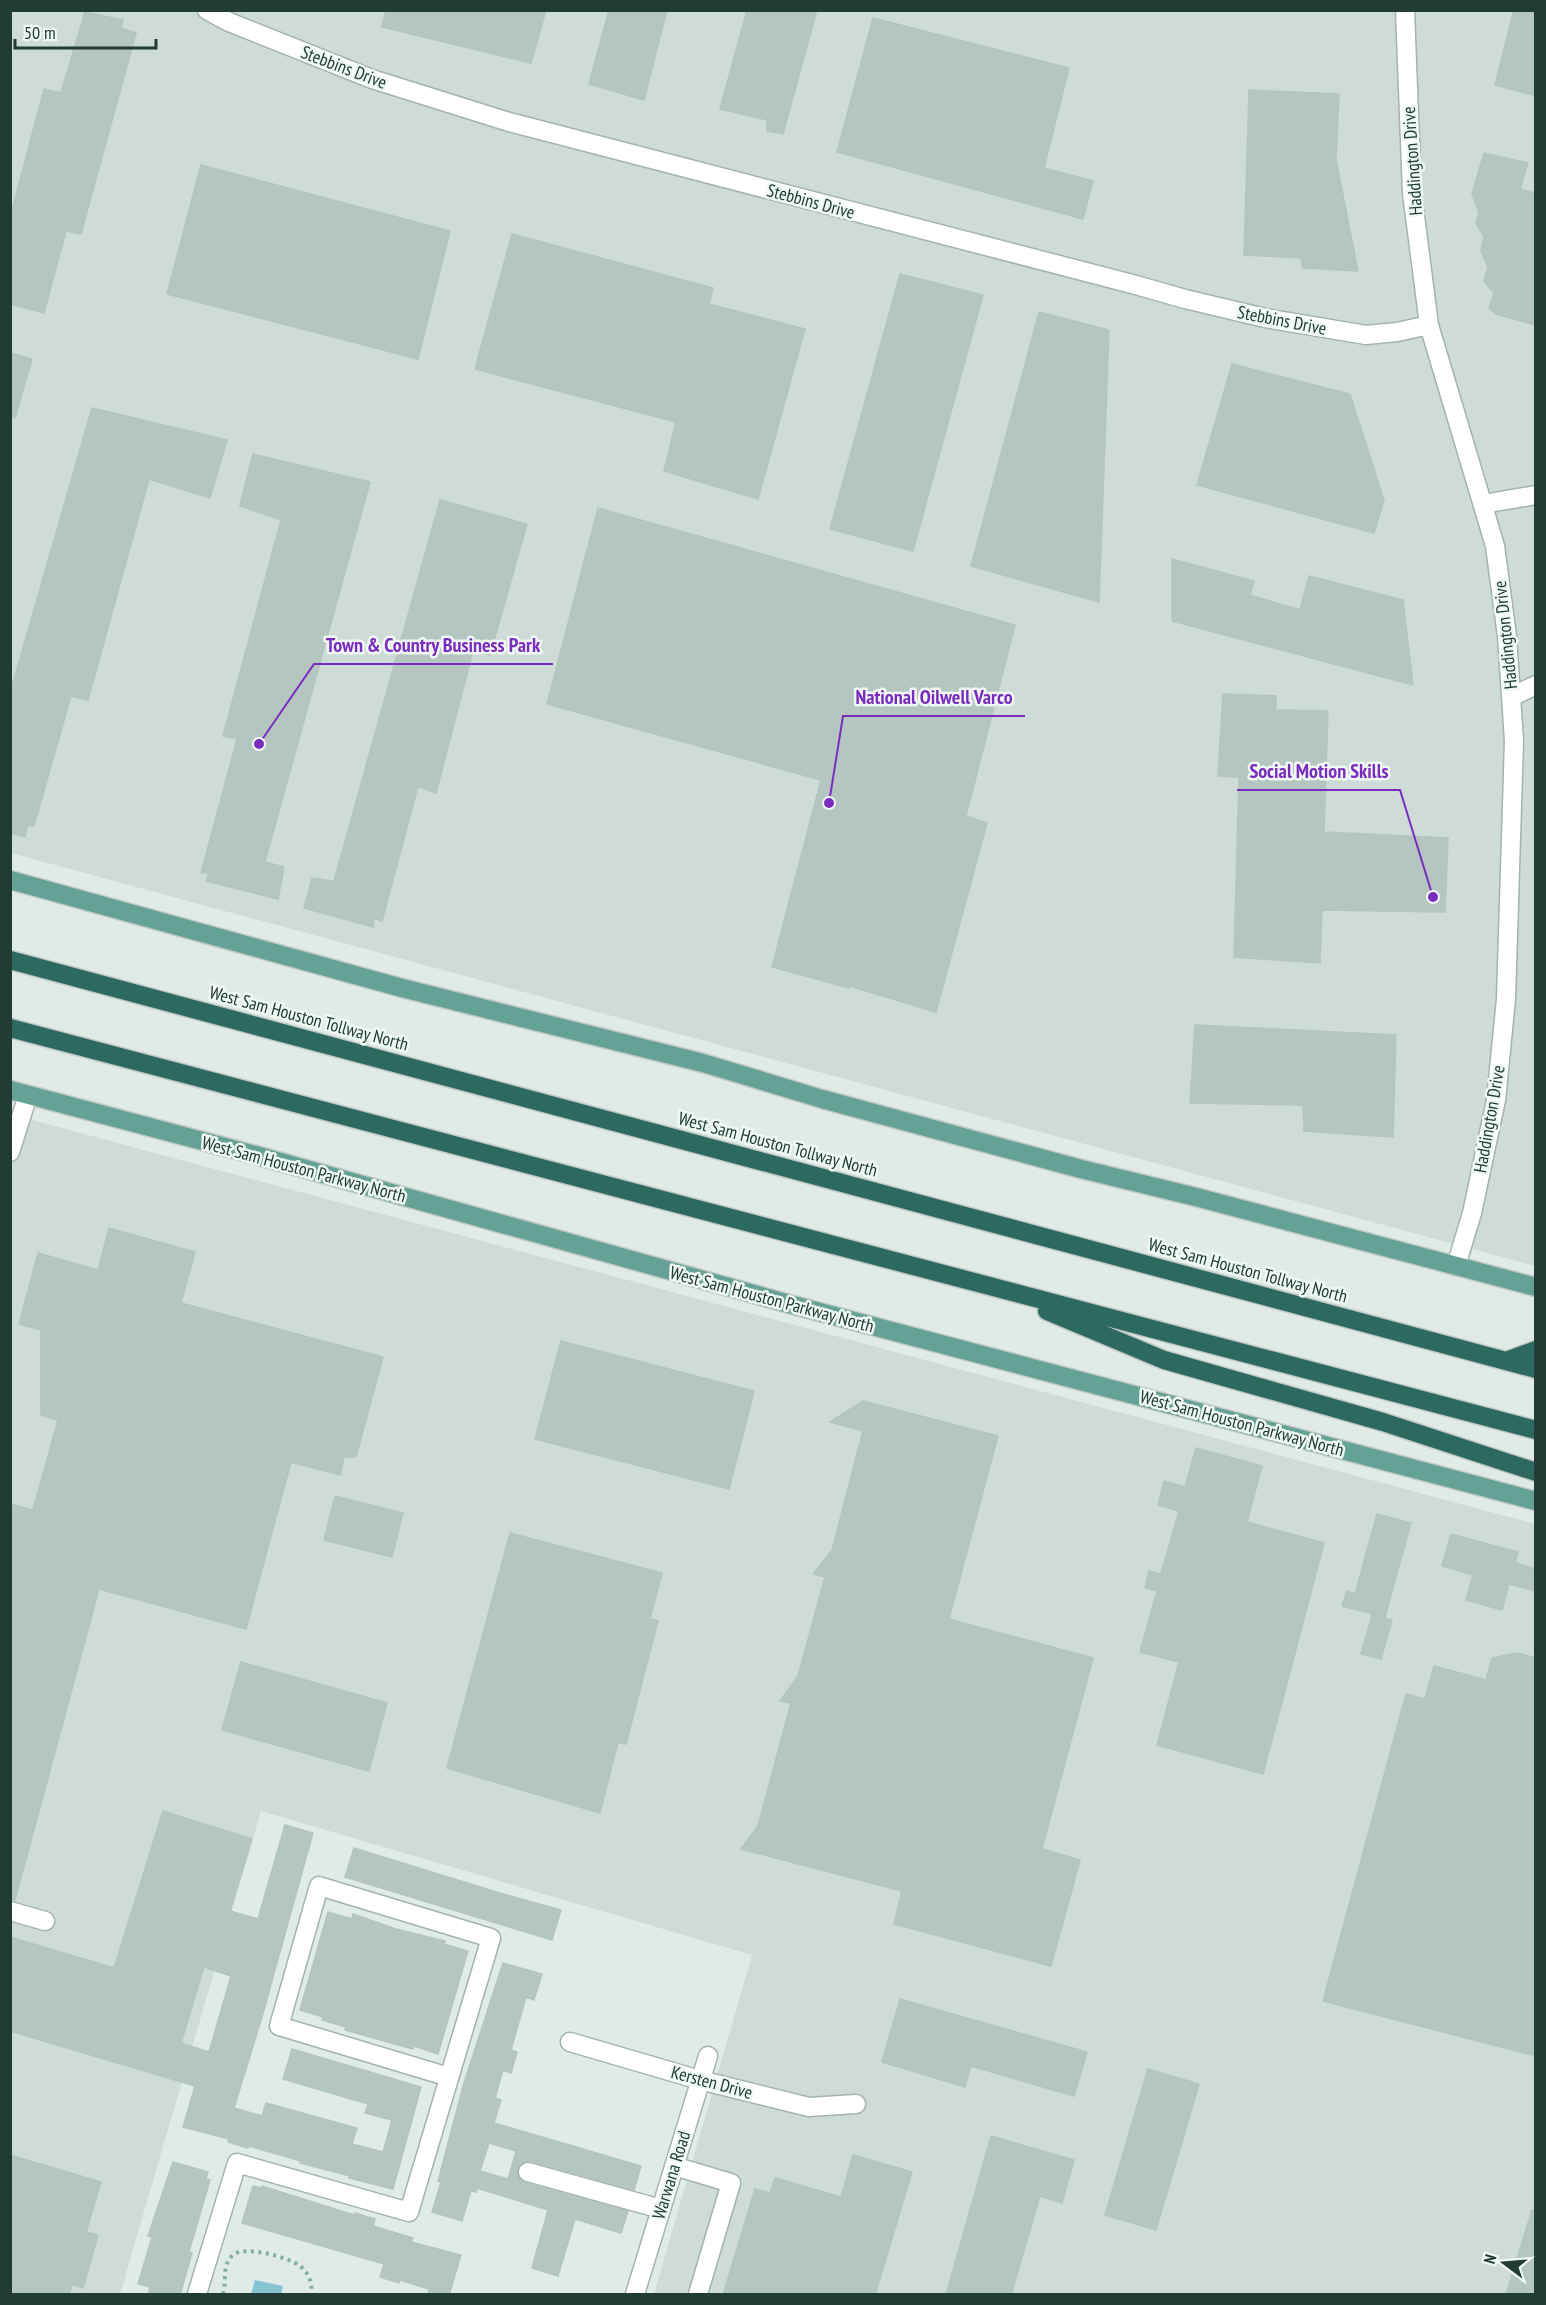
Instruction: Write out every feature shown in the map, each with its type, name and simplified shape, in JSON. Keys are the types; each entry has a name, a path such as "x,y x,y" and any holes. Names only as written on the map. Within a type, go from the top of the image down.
{"highway":[{"name":"West Sam Houston Tollway North","path":"10,960 1536,1369"},
{"path":"10,1028 1536,1430"},
{"path":"987,1285 1164,1360 1383,1422 1536,1473"},
{"path":"1506,1361 1536,1350"}],"main road":[{"path":"10,880 420,992 703,1063 822,1099 1082,1169 1536,1287"},
{"name":"West Sam Houston Parkway North","path":"19,1093 259,1156 793,1305 1536,1501"}],"street":[{"name":"Stebbins Drive","path":"207,10 229,22 372,79 509,122 1185,299 1265,318 1366,335 1397,332 1429,325"},
{"name":"Haddington Drive","path":"1405,10 1412,193 1429,325 1495,546 1507,636 1514,741 1506,999 1496,1100 1472,1213 1456,1266"},
{"path":"1483,504 1536,495"},
{"path":"1511,697 1536,685"},
{"path":"10,1152 19,1093"},
{"path":"197,2295 237,2163 409,2212 491,1938 319,1886 279,2026 449,2077"},
{"path":"10,1911 45,1921"},
{"name":"Kersten Drive","path":"570,2042 700,2080 809,2107 856,2104"},
{"name":"Warwana Road","path":"635,2295 708,2056"},
{"path":"674,2166 731,2183 698,2295"},
{"path":"528,2172 661,2209"}],"path":[{"path":"223,2295 225,2288 223,2281 229,2260 239,2252 248,2250 300,2266 310,2280 311,2295"}],"shaded area":[{"path":"10,11 1535,11 1535,1266 11,853"},
{"path":"10,1114 1535,1524 1535,2294 654,2294 752,1955 261,1811 120,2294 11,2294"}],"water":[{"path":"255,2280 283,2286 281,2294 251,2294"}],"building":[{"path":"386,10 546,10 531,63 382,27"},
{"path":"609,10 667,10 644,100 589,84"},
{"path":"747,10 817,10 783,134 767,131 767,120 720,109"},
{"path":"1514,10 1536,10 1536,96 1495,85"},
{"path":"85,12 123,20 121,28 136,33 81,234 66,231 44,313 10,304 10,218 44,89 61,93"},
{"path":"873,18 1069,68 1044,168 1093,181 1083,219 837,152"},
{"path":"1249,90 1339,94 1336,160 1358,271 1303,268 1301,258 1244,255"},
{"path":"1484,153 1528,163 1520,189 1536,193 1536,325 1496,314 1489,308 1494,293 1484,281 1488,267 1481,251 1484,237 1476,223 1479,213 1472,194"},
{"path":"201,165 450,231 418,359 167,294"},
{"path":"512,234 713,288 709,304 805,329 758,499 664,471 676,422 475,369"},
{"path":"900,274 983,295 913,551 830,529"},
{"path":"1039,312 1109,330 1099,602 971,566"},
{"path":"10,353 32,359 15,418 10,417"},
{"path":"1232,364 1350,394 1384,500 1374,533 1197,485"},
{"path":"92,408 227,440 210,498 149,479 88,700 71,696 34,826 27,826 25,837 10,833 10,693"},
{"path":"253,454 370,482 265,862 284,867 278,899 206,881 209,873 201,873 237,739 223,736 281,520 240,506"},
{"path":"440,500 527,524 490,655 473,651 436,793 418,786 382,921 374,918 373,927 304,908 312,878 334,881"},
{"path":"598,508 1015,625 966,816 987,823 936,1012 849,986 849,988 772,967 821,780 547,704"},
{"path":"1172,559 1254,581 1250,595 1300,610 1309,576 1403,600 1413,685 1172,621"},
{"path":"1223,694 1276,696 1276,710 1328,711 1324,832 1448,838 1445,912 1322,910 1320,963 1234,957 1239,777 1218,776"},
{"path":"1195,1025 1396,1035 1393,1137 1304,1131 1303,1105 1190,1103"},
{"path":"109,1228 195,1252 181,1303 383,1357 356,1457 344,1457 340,1475 291,1462 246,1629 99,1589 15,1900 10,1899 10,1504 33,1510 58,1420 41,1415 41,1330 19,1324 38,1253 98,1270"},
{"path":"561,1341 754,1391 729,1489 535,1439"},
{"path":"863,1401 998,1436 949,1619 1093,1658 1042,1849 1080,1860 1051,1966 894,1924 902,1891 741,1849 758,1826 791,1703 780,1701 798,1676 825,1577 813,1574 832,1550 863,1431 830,1422"},
{"path":"1196,1448 1262,1466 1247,1522 1324,1543 1263,1774 1157,1745 1179,1662 1140,1652 1157,1591 1145,1588 1149,1571 1161,1574 1179,1511 1158,1505 1164,1481 1185,1487"},
{"path":"335,1496 403,1513 392,1557 324,1540"},
{"path":"1377,1514 1411,1523 1385,1617 1342,1606 1347,1591 1355,1594"},
{"path":"510,1533 662,1573 650,1619 658,1621 626,1744 618,1742 600,1813 447,1768"},
{"path":"1451,1534 1518,1552 1515,1563 1536,1569 1536,1591 1509,1584 1502,1610 1466,1600 1473,1575 1442,1566"},
{"path":"1372,1615 1392,1620 1381,1659 1361,1654"},
{"path":"1517,1653 1536,1658 1536,2056 1323,2001 1406,1694 1425,1699 1434,1666 1486,1680 1492,1658"},
{"path":"241,1662 387,1703 369,1771 222,1730"},
{"path":"163,1811 252,1839 230,1911 258,1919 285,1825 313,1833 234,2108 262,2116 266,2103 357,2128 352,2144 383,2152 392,2120 365,2113 368,2104 283,2079 292,2049 421,2087 393,2189 349,2178 350,2176 249,2146 248,2148 228,2142 229,2139 183,2127 195,2086 10,2031 10,1937 114,1968","holes":["204,1967 231,1976 209,2052 181,2043"]},
{"path":"354,1848 561,1910 552,1940 345,1877"},
{"path":"328,1912 352,1919 353,1914 396,1929 445,1941 444,1944 468,1951 438,2054 345,2030 346,2027 300,2010"},
{"path":"503,1963 542,1974 534,2000 526,1997 511,2050 517,2052 511,2073 503,2070 495,2098 501,2100 494,2123 641,2166 634,2190 531,2161 520,2164 517,2175 525,2183 628,2211 621,2233 575,2219 558,2276 532,2268 548,2210 477,2188 476,2192 471,2191 462,2221 432,2212 464,2083","holes":["489,2143 516,2151 508,2179 480,2171"]},
{"path":"900,1999 1087,2052 1074,2096 971,2066 965,2087 882,2062"},
{"path":"1148,2069 1199,2084 1156,2230 1105,2215"},
{"path":"991,2136 1074,2160 1062,2203 1040,2196 1011,2295 946,2295"},
{"path":"10,2155 101,2182 86,2232 98,2235 83,2288 72,2284 69,2295 10,2295"},
{"path":"853,2155 912,2172 875,2295 723,2295 755,2189 770,2193 775,2178 841,2197"},
{"path":"173,2162 208,2172 206,2179 210,2180 189,2252 192,2253 180,2295 148,2295 150,2287 138,2284 152,2237 148,2236"},
{"path":"253,2186 262,2188 262,2186 354,2215 355,2213 375,2219 373,2226 413,2238 411,2242 461,2255 449,2295 428,2295 429,2289 400,2280 399,2283 380,2277 384,2264 242,2223"},
{"path":"1532,2210 1536,2210 1536,2295 1506,2295"}],"place":[{"name":"Town & Country Business Park","path":"259,744"},
{"name":"National Oilwell Varco","path":"829,803"},
{"name":"Social Motion Skills","path":"1433,897"}]}
